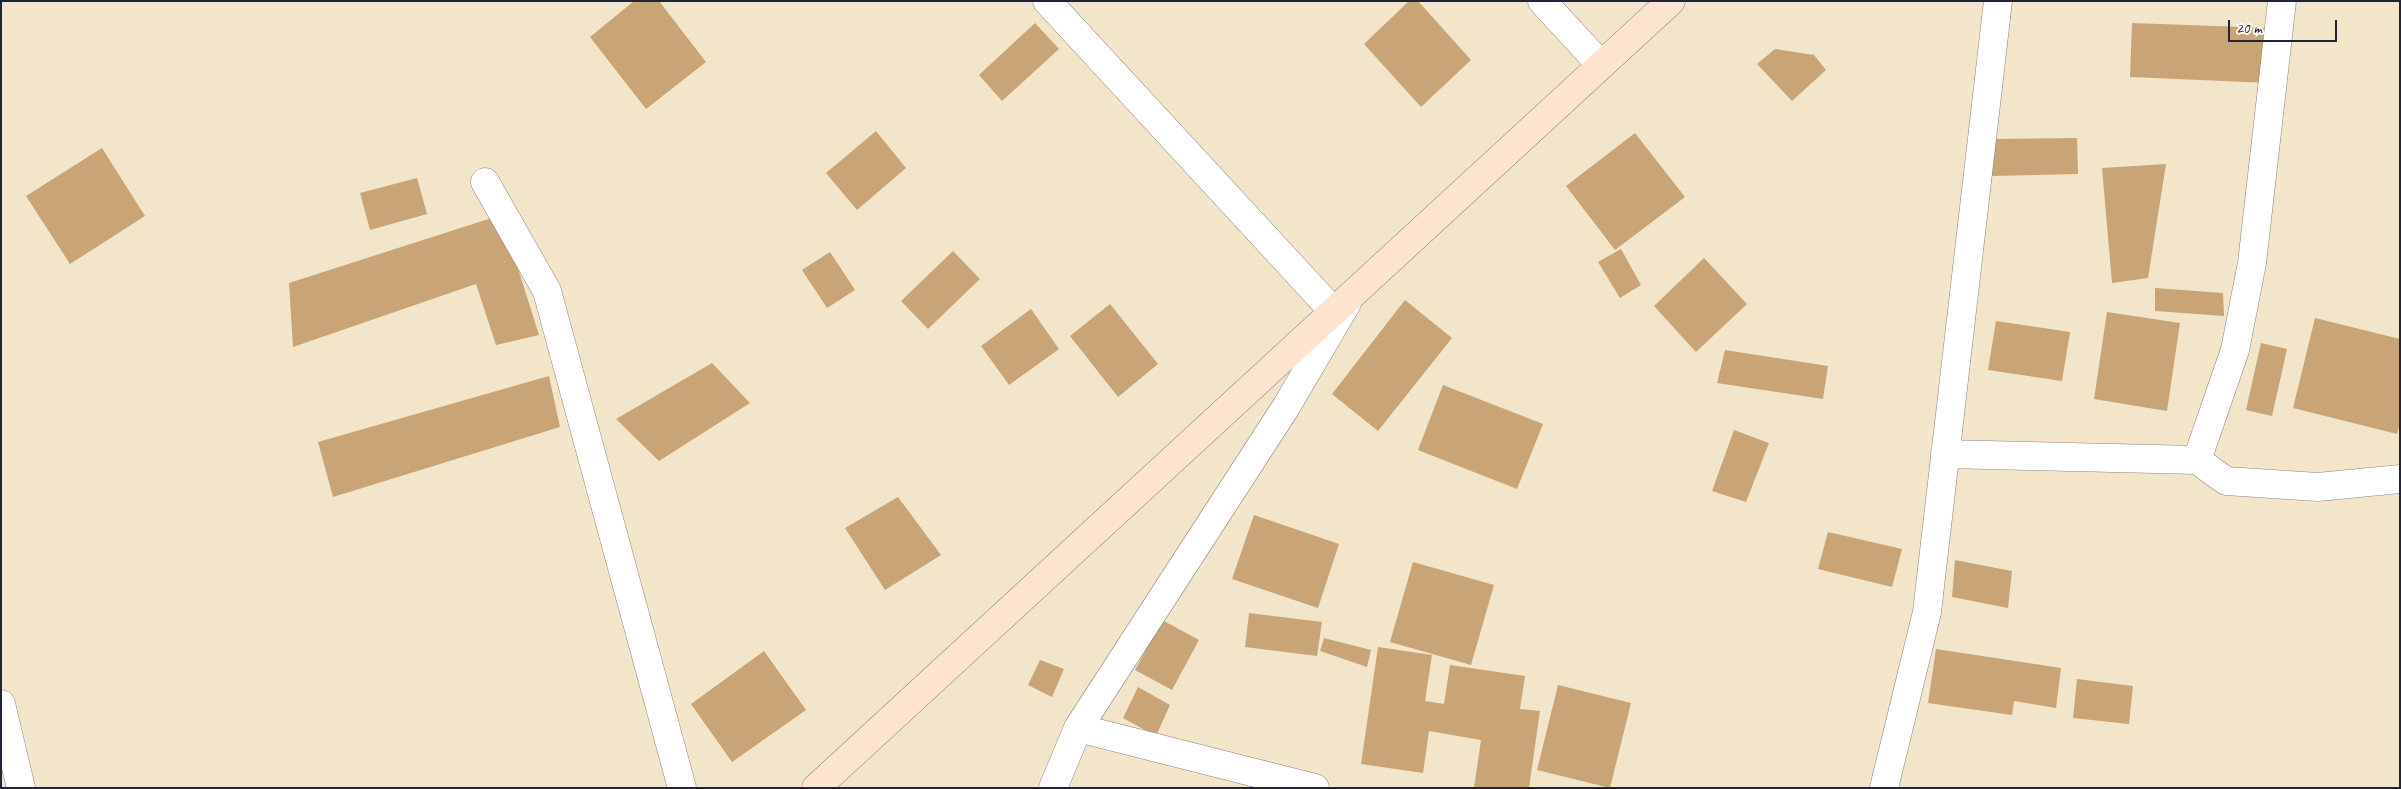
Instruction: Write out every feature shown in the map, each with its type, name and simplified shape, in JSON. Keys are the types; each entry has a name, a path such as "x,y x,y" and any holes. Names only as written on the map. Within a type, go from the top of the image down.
{"main road":[{"path":"816,788 1671,1"}],"street":[{"path":"1047,1 1343,302 1286,406 1078,728 1053,788"},
{"path":"1542,1 1601,65"},
{"path":"1884,788 1927,612 1998,1"},
{"path":"2197,460 2235,350 2252,263 2282,1"},
{"path":"484,182 546,291 682,788"},
{"path":"1945,454 2197,460 2226,482 2318,487 2400,479"},
{"path":"1,704 21,788"},
{"path":"1078,728 1315,788"}],"building":[{"path":"634,1 659,1 706,62 646,109 590,37"},
{"path":"1409,1 1418,1 1471,60 1421,107 1364,44"},
{"path":"1035,23 1059,49 1002,101 979,75"},
{"path":"2132,23 2271,28 2270,83 2130,77"},
{"path":"1775,49 1814,55 1826,70 1792,101 1757,64"},
{"path":"876,131 906,168 857,210 826,173"},
{"path":"1635,133 1685,197 1615,250 1566,186"},
{"path":"2077,138 2078,174 1992,176 1992,139"},
{"path":"102,148 145,216 70,264 26,196"},
{"path":"2166,164 2148,278 2112,283 2102,168"},
{"path":"417,178 427,214 370,230 360,193"},
{"path":"501,215 539,335 496,345 476,284 293,347 289,283"},
{"path":"1621,249 1641,285 1620,298 1598,262"},
{"path":"953,251 980,279 928,329 901,301"},
{"path":"830,252 855,290 827,308 802,270"},
{"path":"1704,258 1747,304 1696,352 1654,306"},
{"path":"2155,288 2223,293 2224,316 2155,311"},
{"path":"1405,300 1452,338 1378,431 1332,394"},
{"path":"1110,304 1158,364 1118,397 1070,336"},
{"path":"1031,309 1059,349 1009,385 981,346"},
{"path":"2107,312 2180,323 2167,411 2094,399"},
{"path":"2315,318 2400,339 2400,424 2397,434 2293,408"},
{"path":"1996,321 2070,332 2062,381 1988,370"},
{"path":"2261,343 2287,349 2272,416 2246,410"},
{"path":"1725,350 1828,366 1823,399 1717,383"},
{"path":"712,363 750,403 659,461 616,419"},
{"path":"549,376 560,427 333,497 318,442"},
{"path":"1443,385 1543,424 1517,489 1418,450"},
{"path":"1734,430 1769,443 1746,502 1712,491"},
{"path":"898,497 941,555 885,590 845,528"},
{"path":"1254,515 1339,544 1318,608 1232,579"},
{"path":"1828,532 1902,549 1892,587 1818,569"},
{"path":"1955,560 2012,571 2008,608 1952,597"},
{"path":"1413,562 1494,585 1471,665 1390,642"},
{"path":"1249,613 1322,622 1317,656 1245,647"},
{"path":"1162,620 1199,640 1172,690 1135,670"},
{"path":"1324,638 1371,650 1367,667 1320,651"},
{"path":"1378,647 1432,655 1425,701 1444,704 1450,665 1525,676 1520,709 1540,711 1529,788 1474,788 1481,740 1429,731 1423,773 1361,764"},
{"path":"1936,649 2061,668 2056,708 2014,701 2012,715 1928,703"},
{"path":"764,651 806,710 732,762 691,704"},
{"path":"1040,660 1064,669 1052,697 1028,685"},
{"path":"2077,679 2133,686 2129,724 2073,718"},
{"path":"1558,685 1631,703 1610,788 1537,770"},
{"path":"1138,687 1170,705 1156,736 1123,718"}]}
